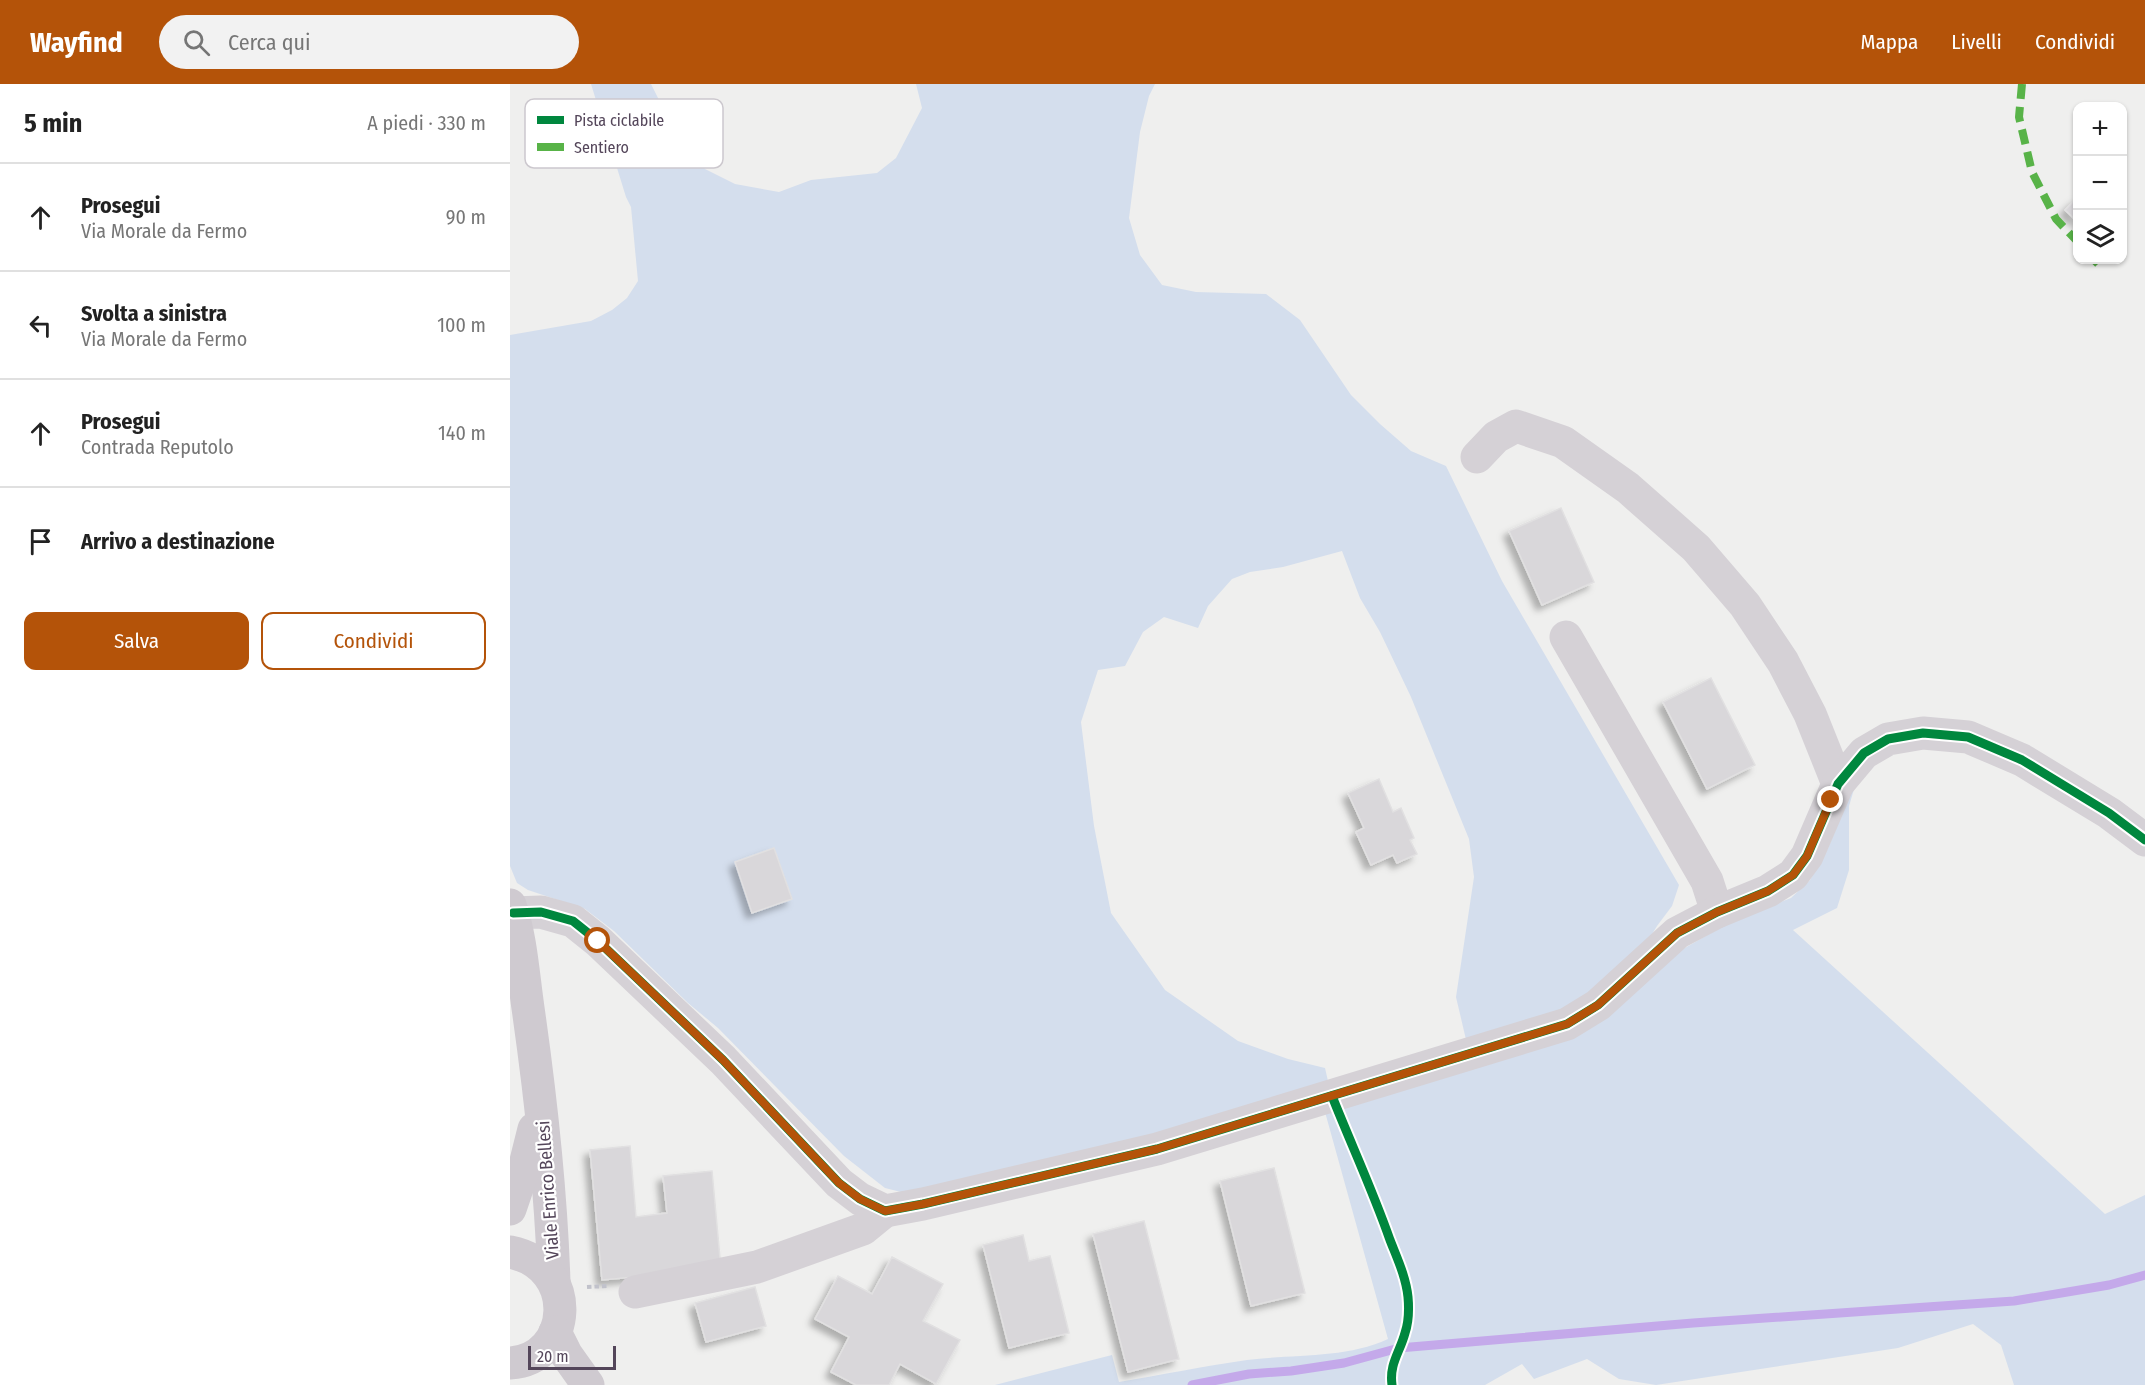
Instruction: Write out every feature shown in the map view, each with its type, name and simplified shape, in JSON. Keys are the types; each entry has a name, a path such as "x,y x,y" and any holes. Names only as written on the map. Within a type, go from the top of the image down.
{"main road":[{"name":"Viale Enrico Bellesi","path":"511,919 522,954 541,1098 552,1228 554,1282 560,1298 560,1315 555,1332"},
{"name":"Viale Enrico Bellesi","path":"510,973 528,1007"},
{"name":"Viale Enrico Bellesi","path":"510,1209 525,1165 541,1098"},
{"path":"510,1252 525,1256 542,1266 554,1282"},
{"path":"510,1363 531,1357 545,1347 555,1332 566,1354 588,1385"},
{"path":"510,1373 529,1385"}],"street":[{"path":"1477,457 1496,436 1516,426 1563,442 1628,488 1696,548 1745,605 1783,662 1810,714 1838,784"},
{"path":"1566,637 1707,880 1717,912"},
{"path":"635,1292 757,1267 863,1229 885,1211 1157,1149 1567,1024 1598,1005 1677,933 1717,912 1768,891 1793,875 1807,856 1838,784 1864,753 1888,739 1923,733 1968,737 2022,760 2109,813 2145,840"},
{"path":"511,919 542,912 573,921 598,941 723,1060 839,1183 860,1199 885,1211"}],"shaded area":[{"path":"591,84 651,84 658,99 596,99"},
{"path":"916,84 1155,84 1149,96 1140,132 1129,218 1140,255 1162,285 1196,292 1266,294 1300,320 1351,395 1380,424 1411,451 1446,466 1502,581 1679,885 1672,906 1638,957 1593,1001 1468,1048 1456,997 1474,877 1469,839 1411,697 1380,632 1360,598 1342,551 1283,567 1250,572 1232,579 1208,606 1198,628 1164,617 1143,632 1125,666 1098,670 1081,722 1094,826 1111,913 1165,990 1238,1041 1288,1059 1325,1068 1328,1081 1150,1142 905,1193 885,1188 844,1156 718,1028 688,1003 614,931 585,909 528,890 517,883 510,866 510,335 591,321 612,310 627,298 638,281 631,207 617,168 704,168 735,184 779,192 811,180 877,173 896,158 922,108"},
{"path":"1858,776 1849,806 1849,870 1837,908 1793,930 2105,1214 2145,1195 2145,1385 2014,1385 2001,1345 1973,1324 1898,1348 1656,1385 1619,1379 1587,1359 1534,1379 1522,1364 1485,1385 995,1385 1112,1355 1119,1382 1247,1360 1337,1353 1388,1339 1325,1112 1565,1037 1669,957 1732,921 1791,898 1810,880 1828,848"}],"building":[{"path":"2073,202 2073,217 2065,210"},
{"path":"1561,508 1594,582 1542,605 1509,531"},
{"path":"1711,678 1755,765 1707,789 1663,702"},
{"path":"1379,779 1393,812 1401,808 1414,838 1410,840 1417,854 1397,863 1393,855 1371,865 1356,832 1364,828 1348,793"},
{"path":"774,848 792,899 752,913 735,862"},
{"path":"630,1146 636,1217 667,1213 663,1176 712,1171 721,1269 602,1280 590,1150"},
{"path":"1274,1168 1305,1293 1251,1306 1220,1181"},
{"path":"1144,1221 1179,1359 1128,1372 1093,1234"},
{"path":"1023,1235 1029,1261 1050,1256 1069,1333 1009,1348 983,1245"},
{"path":"892,1257 943,1284 923,1321 960,1340 936,1384 900,1364 889,1385 856,1385 831,1372 849,1337 815,1319 838,1276 872,1294"},
{"path":"755,1287 766,1326 706,1342 695,1303"}],"waterway":[{"path":"1192,1385 1249,1374 1291,1371 1344,1363 1399,1348 1693,1323 2014,1301 2109,1285 2145,1275"}],"marked path":[{"path":"2022,84 2019,117 2032,172 2056,219 2073,237"}],"cycle path":[{"path":"513,913 541,912 573,921 598,941 723,1060 839,1183 860,1199 885,1211 1157,1149 1567,1024 1598,1005 1677,933 1717,912 1768,891 1793,875 1807,856 1838,784 1864,753 1888,739 1923,733 1968,737 2022,760 2109,813 2145,840"},
{"path":"1332,1096 1401,1268 1407,1290 1409,1306 1407,1324 1393,1364 1392,1385"}],"route":[{"path":"598,941 723,1060 839,1183 860,1199 885,1211 1157,1149 1567,1024 1598,1005 1677,933 1717,912 1768,891 1793,875 1807,856 1831,800"}]}
